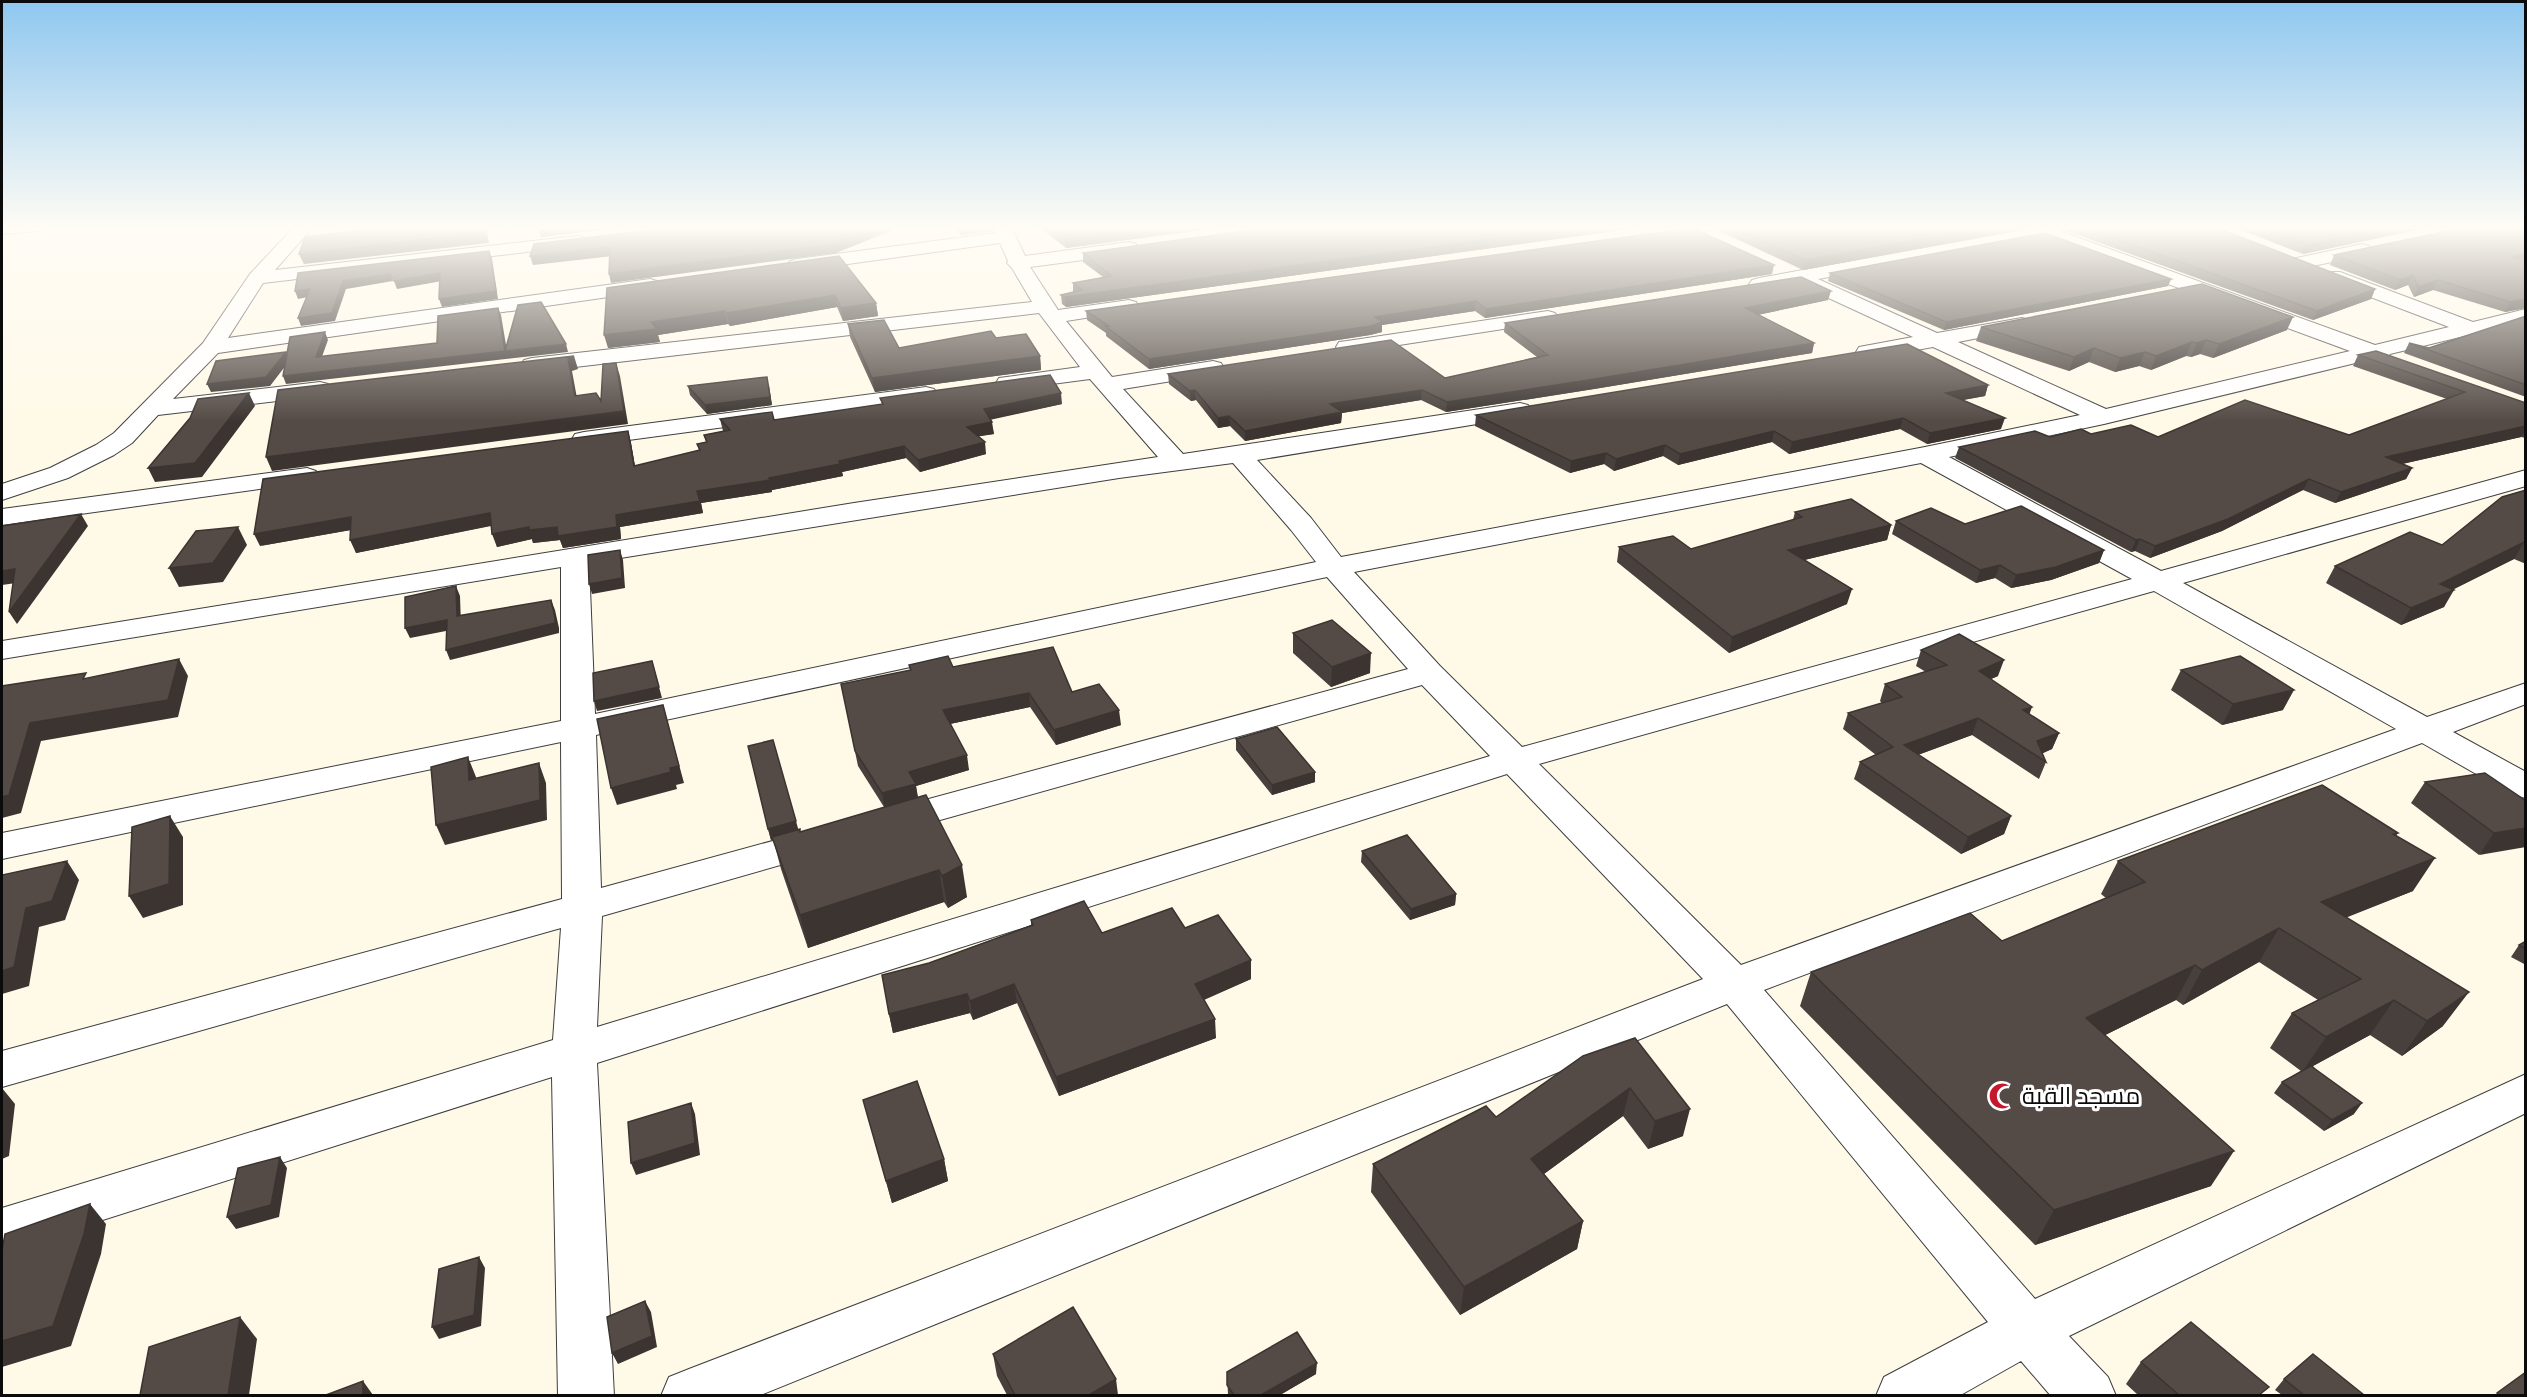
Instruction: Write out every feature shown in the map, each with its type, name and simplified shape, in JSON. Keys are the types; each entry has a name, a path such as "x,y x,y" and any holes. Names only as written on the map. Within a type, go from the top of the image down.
{"street":[{"path":"2,492 59,473 105,450 123,438 212,347 248,291"},
{"path":"212,347 608,291"},
{"path":"1036,291 1103,377 1177,463"},
{"path":"1830,291 2104,417"},
{"path":"2154,297 2184,291"},
{"path":"2209,291 2407,364"},
{"path":"2374,291 2473,328"},
{"path":"510,368 1050,311 1148,304"},
{"path":"1333,349 1570,313"},
{"path":"2,846 579,728 1334,567 1925,455 2104,417 2526,315"},
{"path":"1846,356 2040,320"},
{"path":"979,387 1227,366"},
{"path":"152,408 343,387"},
{"path":"564,442 943,392"},
{"path":"2,650 998,489 1239,455 1548,405"},
{"path":"1239,455 1301,524 1334,567 1429,673 1734,984 2027,1329 2088,1395"},
{"path":"1925,455 2158,580 2526,787"},
{"path":"2,517 327,474"},
{"path":"2,1230 1514,760 2526,478"},
{"path":"574,557 582,907 574,1054 586,1395"},
{"path":"2,1069 1429,673"},
{"path":"689,1395 1734,984 2526,693"},
{"path":"1904,1395 2027,1329 2526,1092"}],"building":[{"path":"309,291 339,291 332,313 298,318"},
{"path":"439,291 495,291 439,299"},
{"path":"607,291 867,291 876,303 841,308 835,295 727,313 725,311 651,322 657,329 604,335"},
{"path":"1077,291 1108,291 1065,297 1061,295"},
{"path":"1231,291 1603,291 1486,309 1476,301 1375,317 1382,322 1371,326 1149,359 1105,326 1109,326 1086,311"},
{"path":"1710,291 1830,291 1745,308 1814,343 1447,402 1422,390 1330,404 1342,412 1245,431 1229,416 1218,418 1195,390 1190,391 1168,374 1391,340 1445,378 1548,355 1505,323"},
{"path":"1873,291 2107,291 1946,322"},
{"path":"2165,291 2222,291 2293,317 2219,344 2206,340 2192,342 2156,356 2145,352 2120,358 2094,348 2074,357 1981,327"},
{"path":"2262,291 2369,291 2317,311"},
{"path":"2475,291 2526,291 2526,299 2510,302"},
{"path":"541,302 566,344 505,351 518,305"},
{"path":"498,308 505,351 283,376 290,337 325,332 316,357 437,343 438,316"},
{"path":"2526,316 2526,385 2409,343 2429,348"},
{"path":"884,320 899,348 991,331 996,338 1026,334 1040,356 872,378 848,324"},
{"path":"1907,344 1988,385 1946,393 2005,418 1930,433 1903,418 1792,442 1774,431 1680,454 1665,445 1616,459 1606,453 1571,461 1476,415"},
{"path":"2376,351 2526,403 2526,426 2386,457 2412,468 2341,492 2309,479 2228,519 2155,546 2140,539 2136,540 1959,447 2035,431 2050,437 2081,429 2091,434 2131,425 2158,437 2245,400 2349,435 2465,392 2358,355"},
{"path":"286,352 266,377 207,384 216,361"},
{"path":"574,356 568,359 575,396 596,393 601,401 603,364 616,363 624,411 266,457 278,390"},
{"path":"1050,375 1061,393 984,409 992,422 967,427 985,442 918,460 904,446 839,461 840,464 769,478 770,480 697,491 700,501 616,515 617,527 558,536 557,527 529,530 529,527 492,534 490,513 350,540 351,517 254,534 263,479 628,431 634,466 700,450 697,444 707,442 704,435 730,430 720,419 772,412 774,420 883,404 880,398"},
{"path":"767,377 770,397 705,405 688,386"},
{"path":"249,393 195,463 148,468 190,418 198,399"},
{"path":"2526,490 2526,543 2440,584 2454,590 2411,608 2335,566 2410,532 2442,545 2502,497"},
{"path":"1851,499 1891,525 1788,550 1852,589 1732,637 1619,547 1673,536 1691,549 1802,517 1795,512"},
{"path":"2021,506 2104,550 2056,567 2016,575 2000,565 1980,570 1896,521 1931,508 1965,524"},
{"path":"81,514 9,612 15,569 2,571 2,526"},
{"path":"238,527 213,563 169,568 196,531"},
{"path":"620,550 622,578 589,584 588,555"},
{"path":"456,586 457,616 551,600 555,623 446,650 447,620 405,628 405,597"},
{"path":"1332,620 1371,653 1332,667 1293,633"},
{"path":"1959,634 2004,660 1979,671 2032,707 2023,710 2059,733 2037,741 2046,762 1978,718 1904,745 2011,816 1968,837 1860,762 1893,747 1848,713 1902,697 1885,684 1947,665 1921,650"},
{"path":"1053,647 1072,692 1099,684 1119,710 1054,730 1029,693 943,710 967,755 909,772 916,784 882,793 855,751 841,684 911,670 909,665 948,656 953,667"},
{"path":"2240,656 2294,690 2233,704 2181,670"},
{"path":"179,659 168,700 30,723 9,795 2,797 2,686 86,673 83,679"},
{"path":"652,661 659,687 594,701 593,673"},
{"path":"663,705 679,766 670,768 671,772 611,788 597,719"},
{"path":"1277,727 1315,772 1272,785 1236,739"},
{"path":"773,740 796,821 768,829 748,746"},
{"path":"468,757 469,780 539,763 540,800 436,825 431,767"},
{"path":"2485,773 2526,801 2526,828 2494,833 2425,782"},
{"path":"2322,785 2398,833 2393,834 2435,858 2321,902 2469,992 2427,1021 2394,1000 2326,1037 2292,1013 2361,979 2279,928 2202,970 2195,965 2086,1018 2234,1151 2054,1210 1811,972 1970,913 2002,941 2145,882 2118,861"},
{"path":"926,795 962,865 942,876 939,870 800,915 772,837 800,829 800,832"},
{"path":"170,816 169,884 129,896 132,827"},
{"path":"1407,835 1456,894 1411,909 1362,851"},
{"path":"67,861 52,901 26,908 14,967 2,971 2,875"},
{"path":"1084,901 1102,933 1172,908 1185,928 1218,915 1251,960 1195,984 1215,1019 1056,1077 1014,984 970,1001 967,994 889,1014 882,975 929,963 1033,925 1031,920"},
{"path":"2526,941 2526,949 2519,945"},
{"path":"1635,1038 1690,1109 1655,1121 1630,1088 1531,1159 1583,1221 1464,1287 1373,1164 1486,1106 1496,1117 1583,1056"},
{"path":"2311,1066 2362,1103 2332,1120 2282,1082"},
{"path":"917,1081 944,1159 886,1181 863,1100"},
{"path":"691,1103 695,1143 631,1163 628,1122"},
{"path":"280,1157 271,1205 227,1217 238,1168"},
{"path":"90,1204 84,1234 53,1326 2,1341 2,1250 5,1234"},
{"path":"479,1257 474,1315 432,1327 439,1269"},
{"path":"645,1301 652,1336 612,1353 607,1317"},
{"path":"1073,1307 1116,1379 1089,1395 1015,1395 993,1354"},
{"path":"240,1317 228,1395 140,1395 149,1347"},
{"path":"2191,1322 2269,1387 2259,1395 2179,1395 2141,1362"},
{"path":"1297,1332 1317,1363 1261,1395 1234,1395 1227,1385 1227,1372"},
{"path":"2313,1354 2364,1395 2304,1395 2284,1379"},
{"path":"2526,1372 2526,1395 2497,1393"},
{"path":"363,1381 363,1395 326,1395"}],"place":[{"name":"مسجد القبة","path":"2002,1096"}]}
